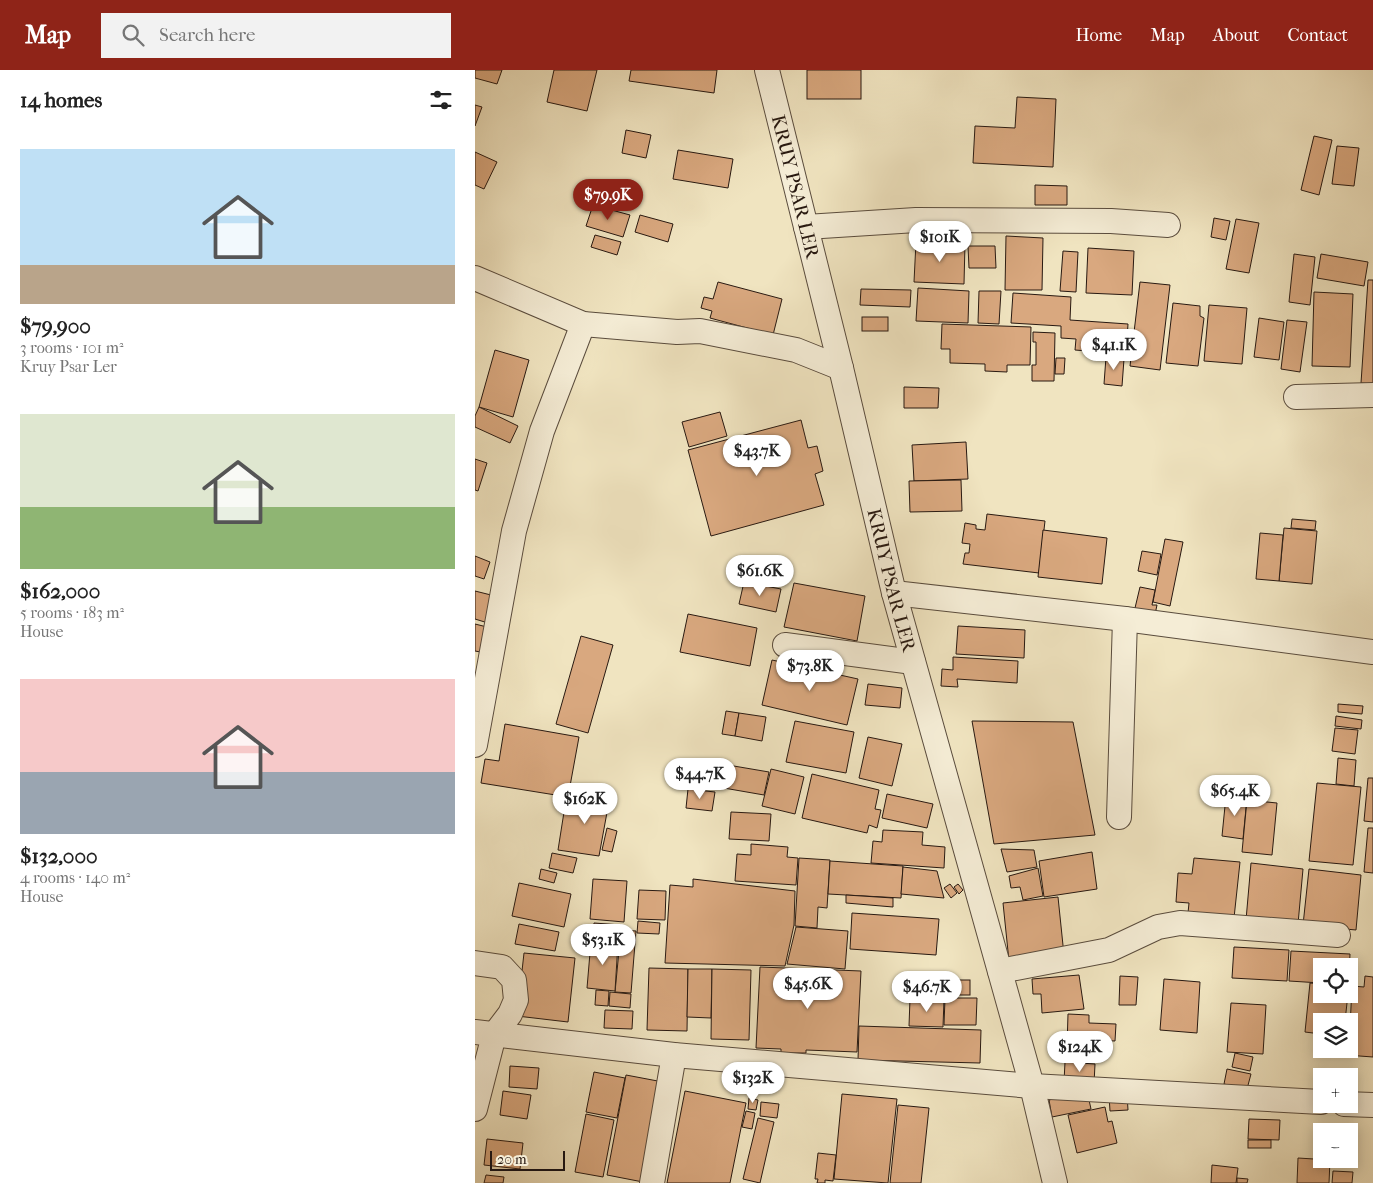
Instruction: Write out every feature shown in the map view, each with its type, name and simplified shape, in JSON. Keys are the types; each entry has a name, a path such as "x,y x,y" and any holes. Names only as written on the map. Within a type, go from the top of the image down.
{"street":[{"name":"KRUY PSAR LER","path":"767,70 841,368 894,593 1032,1086 1055,1183"},
{"path":"806,227 916,220 1111,222 1168,225"},
{"path":"475,278 583,324 677,332 700,331 796,350 841,368"},
{"path":"475,745 514,531 542,431 583,324"},
{"path":"1296,397 1373,395"},
{"path":"894,593 1125,619 1373,652"},
{"path":"1119,817 1125,619"},
{"path":"785,645 913,662"},
{"path":"1000,971 1109,950 1158,927 1180,923 1338,935"},
{"path":"475,963 502,967 514,980 516,1000 510,1014 485,1034 475,1109"},
{"path":"485,1034 673,1055 1032,1086 1313,1102"},
{"path":"652,1183 673,1055"},
{"path":"1358,1104 1373,1105"}],"building":[{"path":"475,70 502,70 497,84 475,78"},
{"path":"554,70 597,70 587,111 547,102"},
{"path":"631,70 717,70 714,93 629,81"},
{"path":"807,70 861,70 861,99 807,99"},
{"path":"1017,97 1056,99 1053,167 973,163 975,126 1015,128"},
{"path":"475,105 482,107 475,126"},
{"path":"626,130 651,135 646,158 622,153"},
{"path":"1314,136 1332,140 1319,195 1301,190"},
{"path":"1337,146 1359,148 1354,186 1332,184"},
{"path":"678,150 733,159 728,188 673,179"},
{"path":"475,152 497,162 484,189 475,185"},
{"path":"1035,185 1067,186 1067,205 1035,205"},
{"path":"593,205 630,215 623,237 586,226"},
{"path":"640,215 673,224 668,242 635,232"},
{"path":"1214,218 1230,221 1226,240 1211,237"},
{"path":"1236,219 1259,223 1249,273 1226,269"},
{"path":"595,235 621,242 617,255 591,247"},
{"path":"1006,236 1043,238 1042,290 1005,290"},
{"path":"916,242 965,243 964,284 914,282"},
{"path":"968,246 995,246 996,268 969,268"},
{"path":"1088,248 1134,251 1132,295 1086,293"},
{"path":"1063,251 1078,252 1076,292 1060,291"},
{"path":"1294,254 1315,257 1310,305 1289,302"},
{"path":"1321,254 1368,262 1364,286 1317,278"},
{"path":"1368,280 1373,280 1373,384 1361,383"},
{"path":"718,282 782,299 773,335 710,318 712,311 701,308 704,297 713,299"},
{"path":"1140,282 1170,285 1160,370 1130,366"},
{"path":"918,288 969,291 968,323 916,321"},
{"path":"861,289 911,290 910,307 860,305"},
{"path":"979,291 1001,291 999,324 978,323"},
{"path":"1314,292 1353,294 1350,367 1312,366"},
{"path":"1013,293 1071,297 1070,320 1128,324 1126,354 1075,350 1076,339 1061,338 1061,326 1011,323"},
{"path":"1173,303 1200,306 1200,316 1204,318 1198,366 1166,363"},
{"path":"1209,305 1247,308 1242,364 1204,361"},
{"path":"862,317 888,317 888,331 862,331"},
{"path":"1259,318 1284,322 1279,360 1254,357"},
{"path":"1287,320 1307,322 1300,372 1281,369"},
{"path":"942,324 1031,327 1030,365 1007,365 1007,372 985,371 985,364 950,363 950,349 941,349"},
{"path":"1033,332 1055,333 1054,381 1032,381 1032,365 1036,365 1036,342 1033,342"},
{"path":"495,350 529,360 513,417 479,407"},
{"path":"1106,357 1124,359 1122,386 1104,384"},
{"path":"1056,358 1065,358 1064,374 1055,374"},
{"path":"904,387 939,388 938,408 904,408"},
{"path":"479,407 518,426 510,443 475,427 475,416"},
{"path":"720,412 727,436 689,447 682,422"},
{"path":"801,420 808,448 817,446 823,471 815,474 824,505 711,536 688,450"},
{"path":"966,442 968,479 914,481 912,445"},
{"path":"475,459 487,463 478,491 475,490"},
{"path":"961,480 962,511 910,512 909,481"},
{"path":"987,514 1045,521 1039,573 963,564 965,553 969,553 970,544 962,543 965,523 976,525 976,529 985,530"},
{"path":"1292,519 1316,521 1315,530 1291,528"},
{"path":"1284,528 1317,531 1312,584 1279,581"},
{"path":"1043,530 1107,538 1102,584 1038,577"},
{"path":"1260,533 1283,535 1279,581 1256,579"},
{"path":"1165,539 1183,542 1170,606 1153,602"},
{"path":"1142,551 1161,554 1157,575 1138,571"},
{"path":"475,556 490,562 484,579 475,576"},
{"path":"744,582 781,589 776,612 739,604"},
{"path":"794,583 865,596 857,641 784,627"},
{"path":"1140,587 1155,590 1152,605 1157,605 1154,619 1135,608"},
{"path":"475,591 495,596 488,623 475,619"},
{"path":"688,614 757,628 750,666 680,652"},
{"path":"475,624 491,628 486,653 475,651"},
{"path":"958,626 1025,630 1024,658 956,654"},
{"path":"581,636 613,645 588,733 556,724"},
{"path":"953,657 1018,661 1017,683 957,679 958,687 941,686 942,669 953,670"},
{"path":"772,660 858,679 847,725 762,705"},
{"path":"868,684 902,688 900,708 865,705"},
{"path":"1338,704 1363,706 1362,714 1338,712"},
{"path":"726,711 739,713 735,736 722,734"},
{"path":"739,713 766,717 762,741 735,736"},
{"path":"1336,716 1362,720 1361,729 1335,726"},
{"path":"795,721 854,732 846,773 786,762"},
{"path":"972,721 1073,722 1095,835 994,844"},
{"path":"505,724 579,737 568,797 481,783 485,759 499,761"},
{"path":"1335,728 1358,730 1355,754 1332,751"},
{"path":"868,737 902,744 892,786 859,778"},
{"path":"1338,758 1356,760 1354,786 1336,784"},
{"path":"722,764 769,772 764,795 718,787"},
{"path":"771,769 804,777 795,814 762,806"},
{"path":"812,774 879,790 875,809 881,810 877,828 869,825 867,833 802,818"},
{"path":"1368,778 1373,778 1373,822 1364,821"},
{"path":"1317,783 1361,787 1353,865 1309,861"},
{"path":"688,789 715,792 712,811 686,808"},
{"path":"580,791 610,796 599,856 558,850 564,812 576,814"},
{"path":"887,794 933,804 927,828 882,818"},
{"path":"1226,796 1247,798 1243,839 1222,836"},
{"path":"1247,800 1277,803 1272,855 1242,852"},
{"path":"731,812 771,814 769,841 729,839"},
{"path":"607,828 617,831 612,852 602,850"},
{"path":"1368,828 1373,828 1373,873 1364,872"},
{"path":"883,830 923,832 922,845 945,847 944,868 871,863 873,841 882,842"},
{"path":"751,844 788,847 787,857 798,858 796,885 735,881 737,854 751,855"},
{"path":"1001,849 1034,850 1037,867 1007,872"},
{"path":"1092,852 1097,889 1044,897 1039,861"},
{"path":"552,853 577,858 573,873 549,868"},
{"path":"799,858 830,860 827,908 818,907 817,928 795,926"},
{"path":"1194,858 1240,862 1234,918 1188,913 1189,903 1176,902 1178,873 1192,874"},
{"path":"830,861 903,866 901,898 828,894"},
{"path":"1251,863 1303,869 1298,924 1246,920"},
{"path":"903,867 937,871 944,898 901,894"},
{"path":"1038,868 1043,896 1023,900 1020,887 1011,888 1009,876"},
{"path":"541,869 557,873 554,883 539,879"},
{"path":"1309,869 1361,875 1356,930 1303,925"},
{"path":"593,879 627,881 624,922 590,919"},
{"path":"693,879 795,891 794,925 785,966 665,963 670,885 693,887"},
{"path":"519,883 571,894 564,927 512,916"},
{"path":"950,884 957,893 951,898 944,888"},
{"path":"958,884 963,890 959,894 954,887"},
{"path":"639,890 666,891 665,920 637,919"},
{"path":"846,895 893,898 893,907 846,903"},
{"path":"1058,897 1064,955 1009,961 1003,903"},
{"path":"852,913 939,919 936,955 850,949"},
{"path":"638,921 660,923 659,934 637,933"},
{"path":"594,923 621,925 620,938 593,936"},
{"path":"519,924 559,932 555,951 515,944"},
{"path":"796,927 848,931 845,969 787,964"},
{"path":"621,930 636,931 631,993 615,992"},
{"path":"591,941 618,943 615,991 587,988"},
{"path":"1234,947 1289,950 1287,981 1232,978"},
{"path":"1291,951 1350,954 1350,958 1313,958 1313,982 1289,981"},
{"path":"524,953 575,958 568,1022 517,1016"},
{"path":"760,967 861,971 857,1052 806,1050 806,1053 781,1053 781,1049 756,1048"},
{"path":"649,968 688,969 687,1031 647,1030"},
{"path":"688,969 712,969 711,1018 687,1017"},
{"path":"712,969 751,970 749,1040 711,1039"},
{"path":"1079,975 1084,1009 1042,1013 1041,994 1033,994 1032,979"},
{"path":"1120,976 1138,977 1136,1005 1119,1005"},
{"path":"1365,976 1373,977 1373,1057 1358,1056 1358,1013 1351,1013 1351,1003 1358,1003 1358,986 1364,987"},
{"path":"1164,979 1200,982 1197,1033 1160,1030"},
{"path":"946,980 970,980 970,995 946,995"},
{"path":"1310,983 1313,983 1313,1003 1347,1003 1346,1013 1313,1013 1313,1033 1305,1032"},
{"path":"596,990 609,991 608,1006 595,1005"},
{"path":"610,992 631,994 630,1008 609,1006"},
{"path":"945,998 977,998 976,1025 944,1025"},
{"path":"910,999 944,1000 943,1027 909,1026"},
{"path":"1231,1003 1266,1005 1263,1054 1227,1052"},
{"path":"605,1010 633,1011 632,1029 604,1028"},
{"path":"1068,1014 1089,1015 1089,1023 1116,1024 1115,1041 1088,1040 1088,1048 1067,1047"},
{"path":"859,1026 981,1030 980,1063 858,1060"},
{"path":"1235,1053 1253,1057 1250,1071 1232,1067"},
{"path":"1065,1062 1095,1064 1094,1084 1064,1082"},
{"path":"510,1066 539,1068 537,1089 509,1087"},
{"path":"1227,1069 1251,1074 1247,1089 1224,1084"},
{"path":"594,1072 625,1078 617,1118 586,1112"},
{"path":"626,1075 663,1082 643,1182 607,1175"},
{"path":"503,1091 531,1095 527,1119 500,1115"},
{"path":"685,1091 746,1103 730,1183 667,1183"},
{"path":"1087,1091 1091,1109 1052,1117 1049,1100"},
{"path":"842,1094 897,1099 888,1183 834,1179"},
{"path":"1127,1094 1128,1110 1110,1111 1109,1095"},
{"path":"749,1098 758,1100 756,1110 748,1109"},
{"path":"761,1102 779,1104 777,1118 760,1116"},
{"path":"898,1105 929,1108 921,1183 890,1183"},
{"path":"1105,1107 1108,1122 1112,1121 1117,1143 1077,1153 1068,1115"},
{"path":"746,1111 755,1113 752,1129 742,1127"},
{"path":"586,1114 614,1120 603,1177 575,1172"},
{"path":"758,1118 774,1122 760,1183 743,1179"},
{"path":"1249,1119 1280,1120 1279,1140 1248,1139"},
{"path":"487,1139 523,1143 520,1169 484,1165"},
{"path":"1248,1140 1271,1140 1271,1148 1248,1148"},
{"path":"818,1153 836,1155 833,1181 825,1180 825,1183 817,1183 818,1179 815,1179"},
{"path":"1298,1158 1313,1159 1313,1168 1330,1168 1329,1183 1297,1183"},
{"path":"1212,1165 1238,1168 1236,1183 1211,1183"},
{"path":"1333,1171 1353,1172 1352,1183 1332,1183"},
{"path":"486,1175 504,1177 503,1183 484,1183"},
{"path":"1237,1178 1248,1179 1247,1183 1237,1183"}]}
